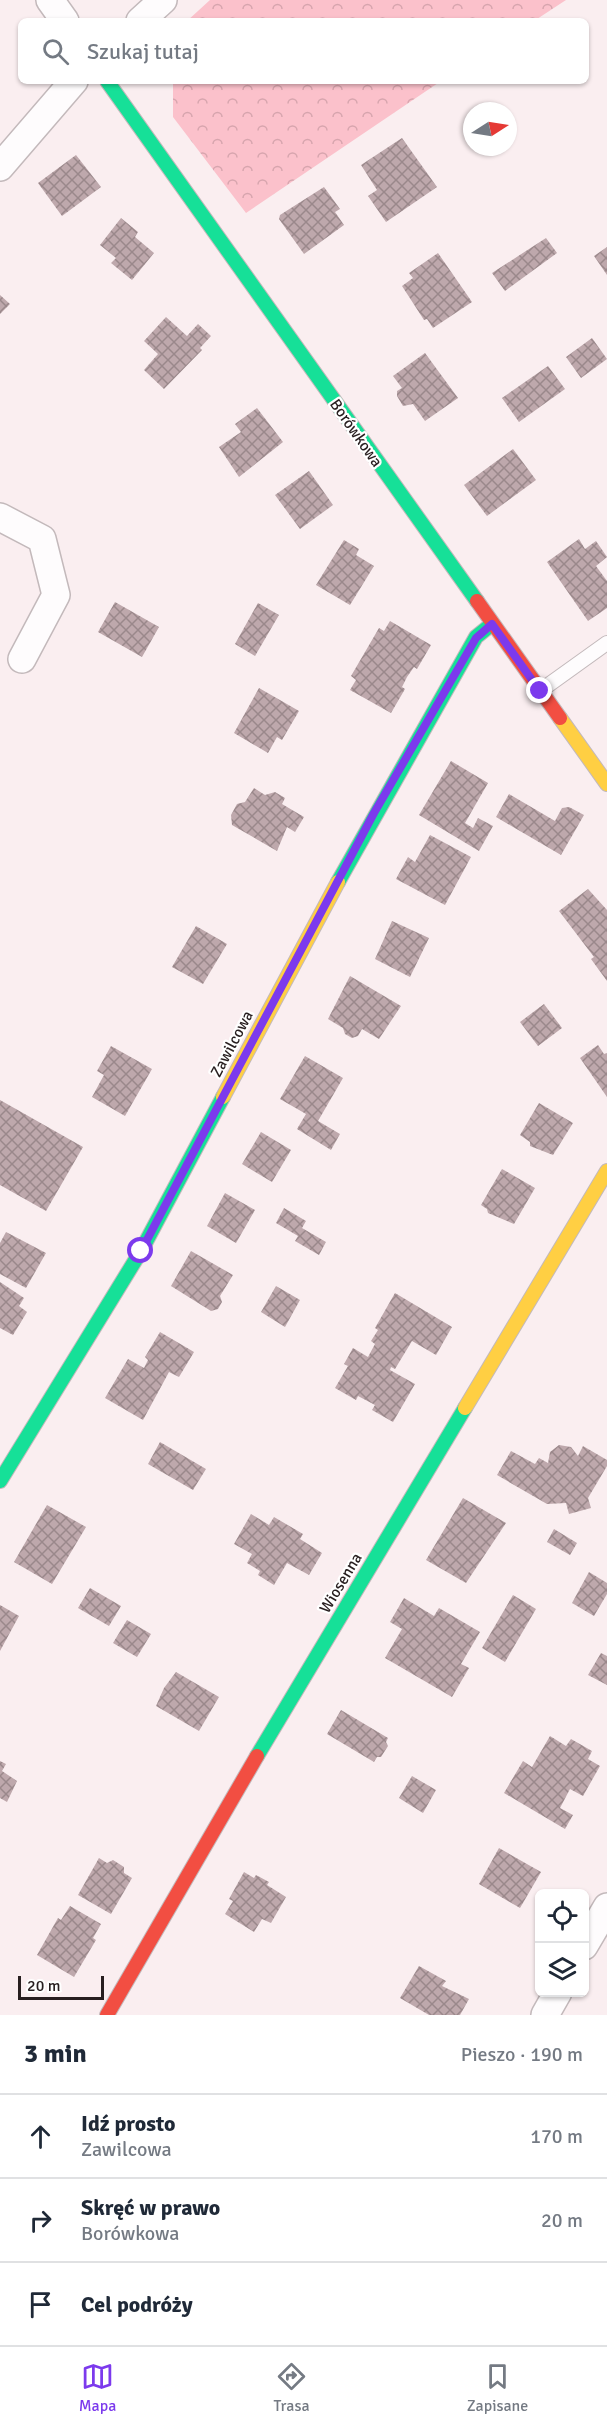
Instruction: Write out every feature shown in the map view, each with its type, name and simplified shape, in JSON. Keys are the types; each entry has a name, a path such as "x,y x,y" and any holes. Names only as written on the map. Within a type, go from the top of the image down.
{"street":[{"path":"50,0 63,18"},
{"path":"143,18 163,0"},
{"path":"0,167 71,84"},
{"name":"Borówkowa","path":"109,84 607,784"},
{"path":"0,517 42,539 56,595 22,659"},
{"name":"Zawilcowa","path":"0,1481 141,1251 374,813 476,638 492,624"},
{"name":"Wiosenna","path":"107,2015 273,1728 607,1171"},
{"path":"587,1943 607,1907"},
{"path":"545,2015 555,1997"}],"lane":[{"path":"540,691 607,643"}],"green space":[{"path":"210,0 566,0 539,18 190,18"},
{"path":"173,84 437,84 246,213 173,117"}],"building":[{"path":"402,138 437,187 386,222 368,196 377,190 361,165"},
{"path":"76,155 101,187 62,216 38,183"},
{"path":"324,187 340,209 335,212 344,225 304,254 279,219 280,215"},
{"path":"121,218 138,232 135,237 154,253 132,280 111,263 116,258 100,245"},
{"path":"546,238 557,253 505,291 492,273"},
{"path":"607,247 607,275 594,256"},
{"path":"438,253 472,302 433,328 427,319 424,320 402,286 413,278 409,273"},
{"path":"0,295 10,304 0,314"},
{"path":"166,317 187,336 198,324 211,336 200,348 202,350 164,389 144,370 158,354 144,341"},
{"path":"592,338 607,359 581,378 566,357"},
{"path":"425,353 458,398 425,421 413,404 403,406 397,396 397,391 402,388 393,376"},
{"path":"548,366 565,389 519,422 502,398"},
{"path":"257,408 283,442 239,477 219,447 241,432 235,424"},
{"path":"513,449 536,480 487,516 464,485"},
{"path":"309,471 333,505 300,529 275,495"},
{"path":"579,539 585,549 596,541 607,557 596,566 607,581 607,608 588,621 547,562"},
{"path":"344,540 359,549 356,555 374,566 350,605 316,585"},
{"path":"115,602 159,627 142,657 98,632"},
{"path":"258,603 279,615 255,656 235,644"},
{"path":"390,621 431,645 417,669 414,667 407,677 402,687 405,689 391,713 350,690 356,680 351,676 379,628 384,631"},
{"path":"259,688 299,711 282,740 277,737 268,753 234,733"},
{"path":"451,761 488,783 465,823 473,828 478,818 493,826 479,851 419,815"},
{"path":"254,788 265,795 275,792 285,798 282,804 304,817 295,832 287,827 277,851 232,825 231,815 237,804 245,802"},
{"path":"509,794 555,821 562,808 569,807 584,815 561,855 496,817"},
{"path":"430,835 471,857 445,905 396,879 408,857 415,862"},
{"path":"588,889 607,910 607,981 591,959 594,957 559,911"},
{"path":"392,921 429,938 410,977 375,959"},
{"path":"196,926 227,944 203,984 172,967"},
{"path":"350,976 401,1006 379,1039 362,1029 358,1036 352,1038 345,1034 343,1028 328,1019"},
{"path":"544,1004 562,1028 538,1046 520,1022"},
{"path":"598,1045 604,1054 607,1053 607,1097 580,1058"},
{"path":"111,1046 152,1069 125,1116 92,1097 104,1075 97,1071"},
{"path":"305,1056 343,1078 318,1121 340,1134 331,1150 297,1129 306,1114 280,1099"},
{"path":"0,1100 83,1147 46,1211 0,1185"},
{"path":"539,1103 573,1123 553,1155 530,1146 530,1142 520,1135"},
{"path":"261,1132 291,1150 272,1182 242,1164"},
{"path":"502,1169 535,1188 514,1224 488,1213 487,1209 481,1205"},
{"path":"225,1193 255,1210 236,1243 207,1226"},
{"path":"284,1208 306,1221 302,1228 326,1242 319,1255 295,1241 298,1236 276,1223"},
{"path":"6,1232 46,1253 26,1288 0,1274 0,1243"},
{"path":"191,1251 233,1275 220,1296 222,1302 218,1309 211,1311 171,1286"},
{"path":"0,1282 24,1298 19,1306 27,1312 13,1335 0,1328"},
{"path":"276,1286 300,1300 285,1327 261,1312"},
{"path":"395,1293 452,1327 436,1355 412,1341 395,1369 391,1367 390,1370 415,1384 393,1422 372,1410 375,1405 358,1396 356,1400 335,1388 348,1366 344,1364 353,1348 368,1357 375,1344 371,1341 378,1330 375,1328"},
{"path":"160,1332 194,1352 179,1377 169,1372 143,1420 105,1398 128,1359 144,1368 148,1360 145,1357"},
{"path":"160,1442 206,1469 193,1490 148,1464"},
{"path":"559,1445 571,1447 578,1456 583,1446 607,1460 607,1466 588,1498 591,1508 569,1514 566,1503 547,1504 497,1475 511,1451 535,1464 539,1458 548,1463 550,1452"},
{"path":"463,1498 506,1523 466,1583 426,1560"},
{"path":"47,1505 86,1527 52,1584 14,1562"},
{"path":"251,1514 269,1525 274,1517 303,1534 300,1539 322,1553 309,1575 287,1563 274,1585 258,1575 260,1571 247,1563 252,1554 234,1544"},
{"path":"554,1529 577,1543 570,1555 547,1542"},
{"path":"589,1572 607,1583 607,1594 594,1616 572,1603"},
{"path":"90,1588 121,1606 109,1626 78,1608"},
{"path":"513,1595 536,1609 505,1662 482,1648"},
{"path":"404,1598 434,1616 439,1608 480,1632 461,1664 469,1668 452,1697 385,1658 402,1629 390,1622"},
{"path":"0,1605 19,1616 0,1651"},
{"path":"127,1620 151,1634 137,1657 113,1643"},
{"path":"601,1653 607,1656 607,1685 588,1675"},
{"path":"176,1672 219,1697 199,1731 156,1706 164,1688"},
{"path":"341,1710 388,1738 386,1742 388,1746 381,1757 377,1757 374,1762 327,1734"},
{"path":"550,1736 566,1746 571,1739 592,1751 588,1759 600,1766 583,1796 570,1789 560,1808 573,1815 565,1829 504,1793 523,1761 532,1767"},
{"path":"0,1761 6,1764 2,1771 17,1781 7,1802 0,1798"},
{"path":"412,1776 436,1790 423,1813 399,1798"},
{"path":"499,1848 541,1872 520,1908 479,1884"},
{"path":"99,1858 107,1863 113,1860 124,1867 124,1873 132,1878 111,1914 78,1895"},
{"path":"244,1872 254,1878 256,1875 269,1882 267,1885 286,1897 271,1923 262,1919 254,1932 225,1914 233,1901 229,1899"},
{"path":"70,1906 101,1924 93,1938 96,1940 74,1977 37,1955 58,1918 61,1920"},
{"path":"419,1966 446,1981 442,1986 469,1999 460,2015 429,2015 400,1998"}],"traffic: fast":[{"path":"109,84 477,601"},
{"path":"338,882 476,637 492,624"},
{"path":"0,1481 141,1251 223,1097"},
{"path":"257,1756 465,1408"}],"traffic: slow":[{"path":"560,718 607,784"},
{"path":"223,1097 338,882"},
{"path":"465,1408 607,1171"}],"traffic: jam":[{"path":"477,601 560,718"},
{"path":"107,2015 257,1756"}],"route":[{"path":"141,1251 374,813 476,638 492,624 540,691"}]}
